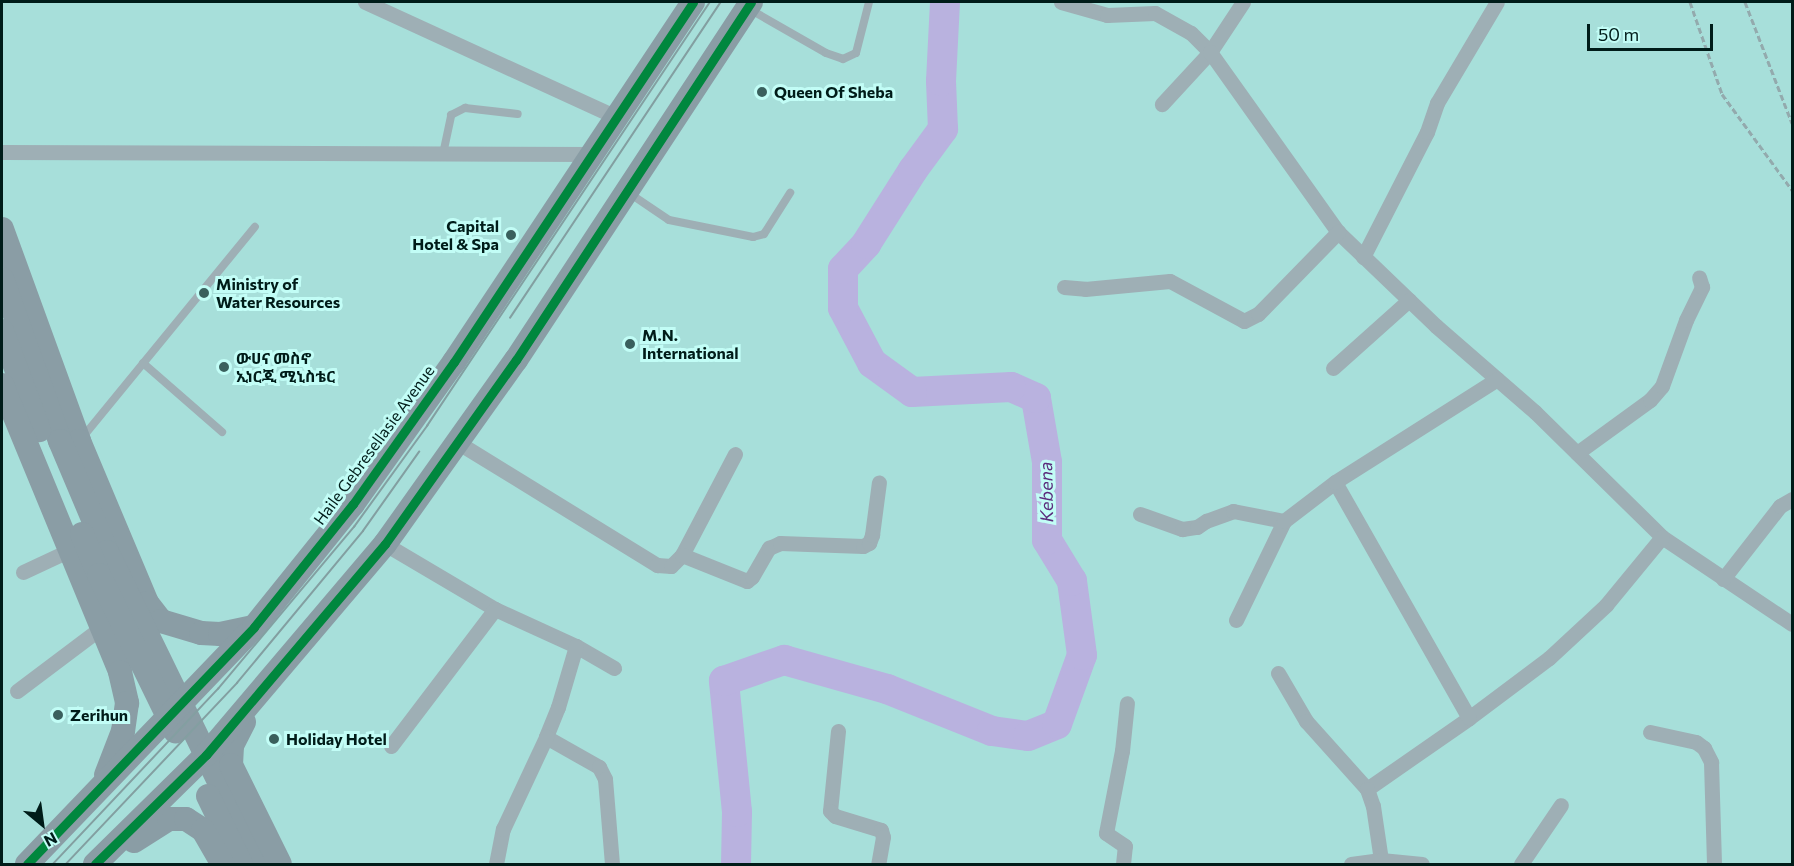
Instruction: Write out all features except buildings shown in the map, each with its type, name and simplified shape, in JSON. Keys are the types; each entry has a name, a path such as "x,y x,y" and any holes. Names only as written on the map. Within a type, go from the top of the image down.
{"main road":[{"name":"Haile Gebresellasie Avenue","path":"27,864 254,627 353,504 454,362 693,2"},
{"path":"95,864 184,778 252,704 385,544 516,360 749,5"},
{"path":"2,229 79,441 147,603 161,621 201,633 220,634 254,627"},
{"path":"2,279 60,441 107,552 259,864"},
{"path":"2,331 7,390 120,672 127,703 115,758 97,793"},
{"path":"7,390 241,864"},
{"path":"252,704 232,746 231,765 280,864"},
{"path":"100,864 169,819 186,819 203,830 223,864"}],"street":[{"path":"365,2 616,117"},
{"path":"1061,2 1107,15 1155,13 1191,33 1210,52 1338,232 1363,257 1577,453 1662,537 1792,624"},
{"path":"1162,104 1210,52 1242,2"},
{"path":"1363,257 1427,132 1437,103 1497,2"},
{"path":"2,153 592,154"},
{"path":"1064,286 1085,289 1170,281 1244,321 1258,314 1338,232"},
{"path":"1577,453 1650,400 1662,386 1686,320 1702,287 1699,276"},
{"path":"1333,368 1409,300"},
{"path":"1236,620 1284,521 1335,482 1497,379"},
{"path":"457,442 657,565 671,566 682,555 735,454"},
{"path":"682,555 747,581 752,578 769,548 780,543 863,546 869,543 872,535 879,482"},
{"path":"1335,482 1469,718"},
{"path":"1723,579 1780,506 1792,499"},
{"path":"1140,514 1182,529 1197,527 1206,521 1233,512 1284,521"},
{"path":"1367,789 1469,718 1575,636 1606,605 1662,537"},
{"path":"385,544 495,609 576,646 614,668"},
{"path":"23,572 70,550"},
{"path":"391,746 495,609"},
{"path":"17,691 102,627"},
{"path":"496,864 503,829 558,707 576,646"},
{"path":"1278,673 1306,721 1367,789 1373,806 1381,860"},
{"path":"1123,864 1125,846 1106,833 1122,751 1127,703"},
{"path":"838,731 830,811 835,816 881,830 883,837 878,864"},
{"path":"1650,732 1696,742 1704,748 1711,762 1714,864"},
{"path":"546,737 599,767 605,779 612,864"},
{"path":"1521,864 1561,805"},
{"path":"1351,864 1381,860 1422,864"}],"lane":[{"path":"749,5 825,53 843,59 856,53 869,2"},
{"path":"443,154 451,116 465,108 518,114"},
{"path":"628,192 669,220 753,237 764,234 790,193"},
{"path":"79,441 255,227"},
{"path":"143,363 222,432"}],"path":[{"path":"1690,2 1722,94 1792,190"},
{"path":"1745,2 1792,123"}],"waterway":[{"name":"Kebena","path":"736,864 737,812 724,681 784,660 887,689 992,731 1028,736 1057,724 1082,655 1072,581 1047,540 1047,462 1036,398 1011,387 912,392 872,363 843,308 843,269 866,244 913,170 943,129 941,81 945,2"}],"tram line":[{"path":"53,864 218,689 354,527 427,426 710,2"},
{"path":"510,318 721,2"},
{"path":"66,864 237,683 363,531 419,452"}],"cycle path":[{"path":"27,864 254,627 353,504 454,362 693,2"},
{"path":"95,864 206,755 385,544 516,360 751,2"}],"place":[{"name":"Queen Of Sheba","path":"762,92"},
{"name":"Capital Hotel & Spa","path":"511,235"},
{"name":"Ministry of Water Resources","path":"204,293"},
{"name":"M.N. International","path":"630,344"},
{"name":"ውሀና መስኖ ኢነርጂ ሚኒስቴር","path":"224,367"},
{"name":"Zerihun","path":"58,715"},
{"name":"Holiday Hotel","path":"274,739"}]}
